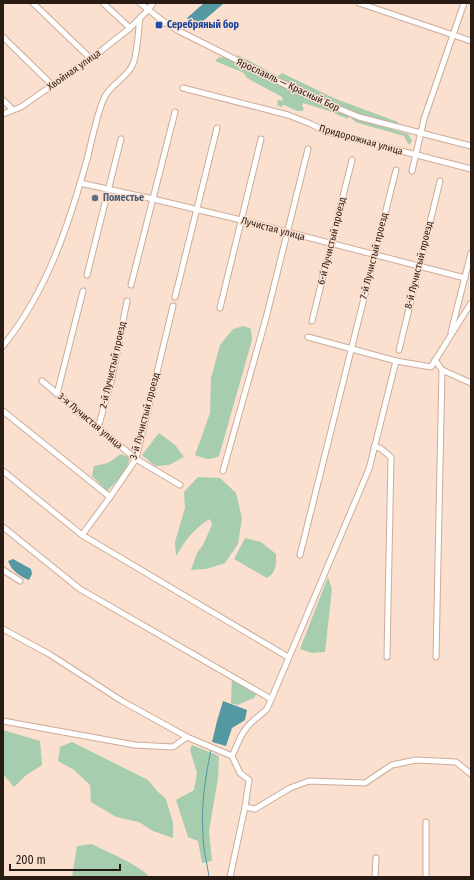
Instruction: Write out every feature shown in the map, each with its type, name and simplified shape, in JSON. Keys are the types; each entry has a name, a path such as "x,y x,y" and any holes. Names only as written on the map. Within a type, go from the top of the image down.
{"street":[{"path":"33,3 90,58"},
{"path":"103,3 130,28"},
{"name":"Ярославль — Красный Бор","path":"140,3 164,22 181,32 306,95 359,117 471,146"},
{"name":"Хвойная улица","path":"3,114 21,107 90,58 130,28 153,3"},
{"path":"359,3 471,41"},
{"path":"412,171 420,134 464,3"},
{"path":"3,346 19,326 37,295 61,244 105,95 132,66 135,57 140,18"},
{"path":"3,37 52,85"},
{"name":"Придорожная улица","path":"183,88 288,115 324,131 415,156 471,169"},
{"path":"3,100 14,110"},
{"path":"131,285 175,112"},
{"path":"175,297 198,210 217,128"},
{"path":"87,275 121,139"},
{"path":"220,308 261,139"},
{"path":"223,471 266,318 308,149"},
{"name":"6-й Лучистый проезд","path":"312,321 352,160"},
{"name":"7-й Лучистый проезд","path":"300,555 396,170"},
{"name":"8-й Лучистый проезд","path":"399,350 418,266 440,181"},
{"name":"Лучистая улица","path":"80,183 242,220 465,278"},
{"path":"449,337 471,253"},
{"path":"57,394 83,291"},
{"name":"2-й Лучистый проезд","path":"98,428 112,378 127,301"},
{"path":"308,337 351,350 396,361 431,367 471,303"},
{"name":"3-й Лучистый проезд","path":"82,535 136,459 173,306"},
{"path":"435,360 442,370 471,383"},
{"path":"232,756 243,733 251,722 267,709 369,469 396,361"},
{"path":"436,657 442,370"},
{"name":"3-я Лучистая улица","path":"42,381 136,459 180,485"},
{"path":"3,411 110,497"},
{"path":"374,447 380,448 391,457 387,657"},
{"path":"3,471 82,535 288,657"},
{"path":"3,527 80,589 270,699"},
{"path":"3,570 20,581"},
{"path":"3,629 49,654 122,701 148,714 187,737 232,756 240,773 249,780 230,877"},
{"path":"3,721 135,745 156,747 173,747 187,737"},
{"path":"245,806 255,809 290,788 309,781 365,783 392,765 416,760 456,762 471,774"},
{"path":"426,822 426,877"},
{"path":"375,877 376,858"}],"green space":[{"path":"238,55 278,76 282,73 336,99 398,122 398,125 341,108 305,93 237,57"},
{"path":"219,57 225,57 285,88 349,116 348,119 303,103 302,106 304,109 302,111 297,111 284,105 281,107 277,105 278,100 283,101 282,97 247,78 244,73 215,61"},
{"path":"352,117 408,134 412,141 409,145 404,136 355,122 351,119"},
{"path":"244,326 251,329 252,340 219,456 210,459 202,458 195,455 210,413 211,378 220,345 233,329"},
{"path":"159,433 175,445 184,457 169,465 155,466 142,455"},
{"path":"121,454 130,458 125,472 107,491 92,476 94,466 108,463"},
{"path":"198,477 220,478 236,493 242,518 238,544 225,563 206,569 191,570 197,553 203,545 212,525 210,519 199,526 190,535 176,556 175,542 185,508 184,492"},
{"path":"245,538 261,542 276,554 276,564 273,573 267,578 234,559"},
{"path":"328,577 332,589 325,652 312,653 300,649"},
{"path":"232,677 257,693 254,698 237,705 231,703"},
{"path":"3,730 40,741 42,765 25,776 14,787 3,774"},
{"path":"72,742 148,780 166,799 173,823 173,838 153,831 139,822 116,817 91,802 90,785 74,770 58,761 60,747"},
{"path":"192,745 219,756 218,778 209,831 212,861 202,863 198,841 188,837 176,800 194,790 197,773 190,750"},
{"path":"92,844 129,862 150,877 72,877 77,846"}],"water":[{"path":"204,3 224,3 195,28 187,18"},
{"path":"13,559 31,569 32,574 29,580 19,575 12,568 8,561"},
{"path":"223,701 247,710 245,720 232,728 226,746 212,742"}],"waterway":[{"path":"209,877 204,845 203,802 211,750"}],"place":[{"name":"Серебряный бор","path":"159,25"},
{"name":"Поместье","path":"95,198"}]}
